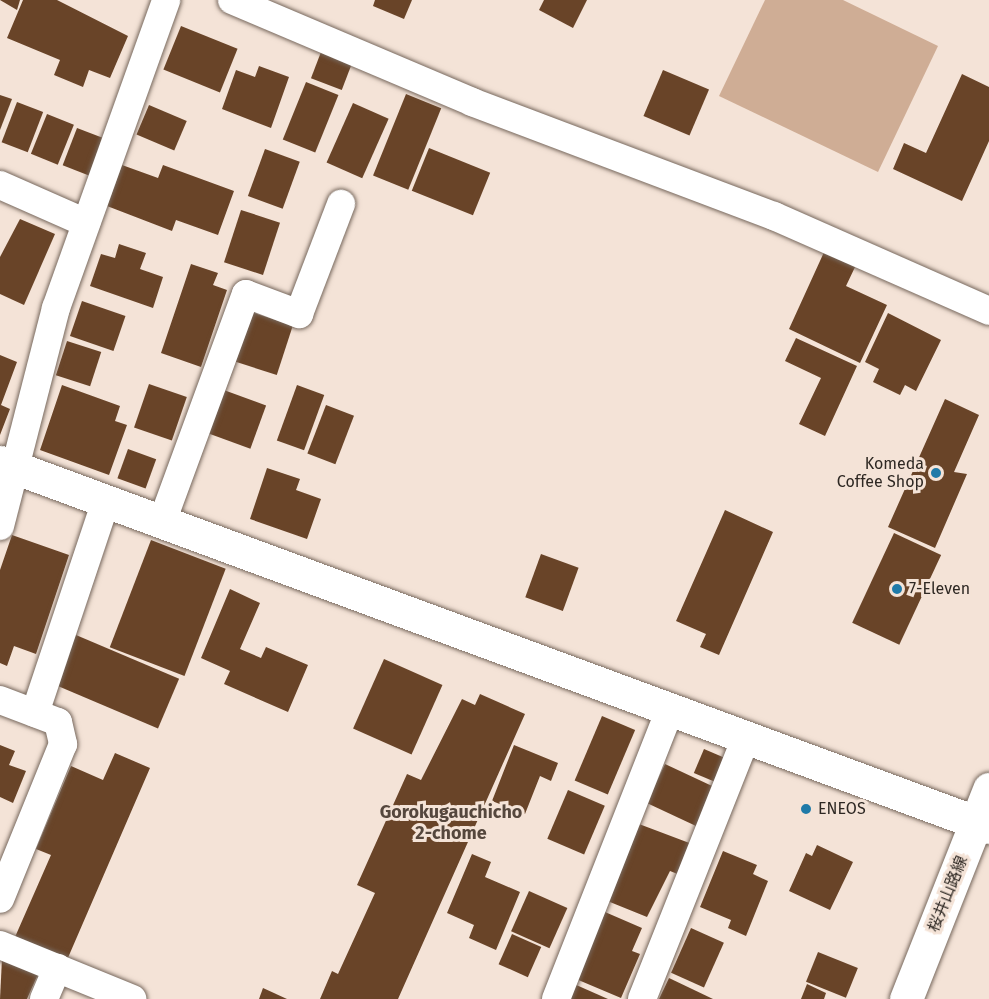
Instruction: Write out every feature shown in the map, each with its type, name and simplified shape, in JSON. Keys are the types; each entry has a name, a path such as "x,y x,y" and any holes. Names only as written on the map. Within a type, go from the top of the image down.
{"street":[{"path":"0,526 8,464 56,308 166,0"},
{"path":"232,0 472,102 774,216 989,310"},
{"path":"0,185 86,223"},
{"path":"162,522 246,294 299,314 341,204"},
{"path":"8,464 983,825"},
{"path":"35,713 106,501"},
{"path":"0,700 58,722 63,744 0,899"},
{"path":"556,999 670,710"},
{"path":"642,999 746,738"},
{"name":"桜井山路線","path":"906,999 983,825 989,789"},
{"path":"0,945 132,999"},
{"path":"44,999 57,968"}],"shaded area":[{"path":"765,0 843,0 938,46 878,172 719,96"}],"building":[{"path":"0,0 20,0 17,10"},
{"path":"23,0 57,0 128,36 110,78 89,70 83,87 54,75 60,60 7,38"},
{"path":"375,0 412,0 404,19 373,6"},
{"path":"544,0 587,0 573,28 539,10"},
{"path":"181,26 238,49 220,92 163,70"},
{"path":"321,52 352,64 342,90 311,78"},
{"path":"259,66 289,77 271,128 222,109 236,70 255,77"},
{"path":"663,70 709,90 689,136 643,116"},
{"path":"962,74 989,87 989,141 962,201 893,169 904,143 926,153"},
{"path":"306,82 338,95 315,153 283,139"},
{"path":"406,94 441,108 408,190 373,176"},
{"path":"0,95 12,99 0,130"},
{"path":"17,102 43,112 28,152 2,142"},
{"path":"353,103 389,119 362,178 327,162"},
{"path":"149,105 187,121 174,150 136,134"},
{"path":"47,114 74,125 58,165 31,154"},
{"path":"77,128 103,138 89,175 63,165"},
{"path":"429,148 490,173 473,215 412,191"},
{"path":"265,149 300,162 283,209 248,196"},
{"path":"122,165 158,178 163,165 234,191 218,235 176,220 172,231 107,206"},
{"path":"241,210 280,223 263,275 224,262"},
{"path":"20,219 55,234 24,305 0,294 0,257"},
{"path":"119,244 146,253 140,269 163,277 153,308 90,286 101,254 115,258"},
{"path":"825,250 856,265 846,286 887,305 860,363 789,329"},
{"path":"191,264 218,273 213,285 227,290 201,367 161,353"},
{"path":"82,301 125,316 113,351 70,336"},
{"path":"251,312 293,326 277,375 235,361"},
{"path":"888,313 941,340 916,391 905,385 900,395 873,382 879,369 865,362"},
{"path":"796,338 857,366 825,436 799,424 821,378 785,361"},
{"path":"67,341 101,352 90,386 56,375"},
{"path":"0,355 17,362 1,405 10,409 0,435"},
{"path":"149,384 187,397 172,441 134,427"},
{"path":"62,385 120,406 115,421 127,425 109,475 40,450"},
{"path":"297,385 324,395 304,450 277,440"},
{"path":"221,389 266,405 250,449 205,432"},
{"name":"Komeda Coffee Shop","path":"945,399 979,415 954,472 967,474 935,548 888,527"},
{"path":"326,405 354,416 335,464 307,454"},
{"path":"128,449 156,459 146,488 117,478"},
{"path":"267,468 300,479 296,490 321,499 307,539 250,519"},
{"path":"725,510 773,532 719,655 700,647 706,634 676,621"},
{"name":"7-Eleven","path":"894,533 941,555 899,645 852,623"},
{"path":"12,535 69,555 36,654 14,646 7,666 0,663 0,570"},
{"path":"151,540 226,569 184,676 110,647"},
{"path":"541,554 579,568 563,611 525,597"},
{"path":"230,589 260,603 240,649 261,658 266,647 308,665 288,712 224,684 230,671 201,658"},
{"path":"76,635 179,679 158,728 55,685"},
{"path":"384,659 442,685 412,754 353,728"},
{"path":"480,694 525,714 398,999 320,999 332,971 338,974 375,893 357,885 407,774 421,780 462,699 475,705"},
{"path":"602,716 635,730 608,795 575,780"},
{"path":"0,745 15,751 9,765 26,771 13,803 0,797"},
{"path":"514,745 558,763 551,781 540,776 525,814 492,801"},
{"path":"704,749 728,759 718,783 694,773"},
{"path":"115,753 150,768 67,960 15,937 51,855 36,849 71,766 103,780"},
{"path":"665,764 718,789 700,828 647,803"},
{"path":"568,790 605,806 584,854 547,839"},
{"path":"639,824 692,844 680,875 670,871 647,917 605,900"},
{"path":"817,845 853,862 830,910 789,891 806,853 812,856"},
{"path":"723,851 757,865 753,874 768,881 746,936 728,928 731,920 700,907"},
{"path":"472,854 491,862 485,877 520,892 496,950 469,938 474,925 447,913"},
{"path":"529,891 567,908 549,948 511,931"},
{"path":"605,912 642,928 632,951 640,954 621,998 576,979"},
{"path":"691,928 724,943 704,987 671,973"},
{"path":"512,934 541,947 528,977 499,964"},
{"path":"818,952 858,968 846,998 806,982"},
{"path":"2,959 38,974 27,999 0,999"},
{"path":"669,978 713,999 659,999"},
{"path":"574,984 608,999 568,999"},
{"path":"807,984 826,993 824,999 801,999"},
{"path":"263,988 287,999 259,999"}],"place":[{"name":"Komeda Coffee Shop","path":"936,473"},
{"name":"7-Eleven","path":"897,589"},
{"name":"ENEOS","path":"806,809"}],"district":[{"name":"Gorokugauchicho 2-chome","path":"451,823"}]}
